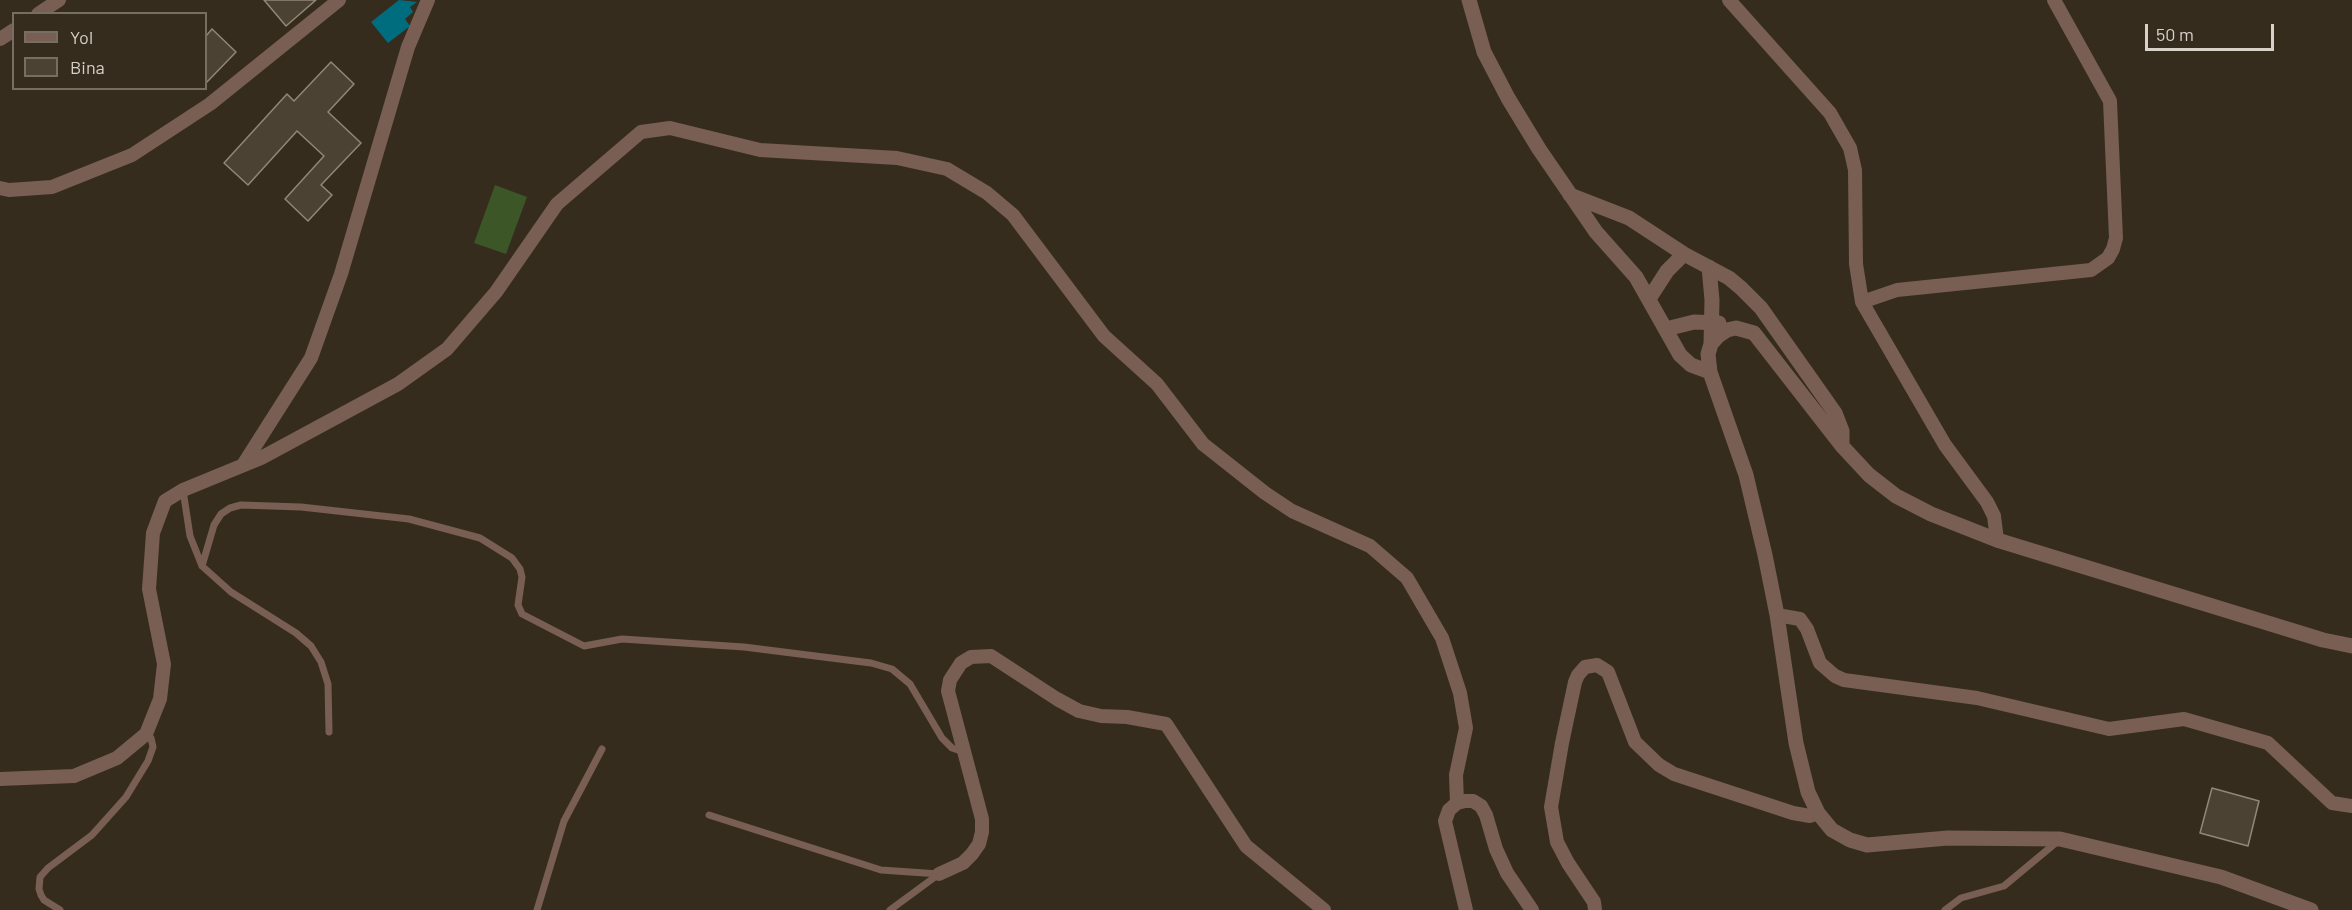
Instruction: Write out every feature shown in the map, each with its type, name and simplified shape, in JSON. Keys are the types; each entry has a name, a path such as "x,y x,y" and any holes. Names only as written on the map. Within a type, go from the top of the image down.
{"street":[{"path":"41,12 59,0"},
{"path":"0,188 9,190 52,187 132,155 210,104 339,0"},
{"path":"243,465 311,358 341,274 408,47 428,0"},
{"path":"1469,0 1484,51 1508,98 1539,149 1596,232 1636,277 1680,355 1700,369 1710,372"},
{"path":"1729,0 1830,113 1850,148 1855,170 1854,240 1862,302 1945,445 1987,502 1994,516 1997,540"},
{"path":"1862,302 1897,290 2091,270 2108,258 2116,238 2110,101 2054,0"},
{"path":"0,779 74,776 117,758 146,734 160,699 164,664 149,589 153,533 165,501 183,489 261,458 399,384 447,349 496,292 557,204 641,132 670,128 760,150 897,158 947,169 987,193 1013,215 1104,336 1157,384 1203,444 1293,512 1370,546 1407,578 1442,638 1460,693 1466,728 1456,775 1457,803"},
{"path":"1570,195 1629,218 1684,254 1729,278 1761,308 1835,413 1842,431 1842,446"},
{"path":"1649,299 1666,271 1684,254"},
{"path":"1709,267 1711,344 1708,354 1710,372 1746,475 1777,615 1796,743 1808,792 1818,813 1832,830 1850,840 1867,845 1948,838 2060,839 2221,877 2311,910"},
{"path":"1666,329 1694,322 1711,322 1754,333 1842,446 1869,475 1896,496 1931,514 1997,540 2323,640 2352,646"},
{"path":"1711,344 1718,336 1736,328"},
{"path":"1777,615 1800,619 1805,624 1820,663 1834,676 1844,680 1977,698 2109,729 2184,718 2268,743 2332,803 2352,806"},
{"path":"939,874 963,862 972,854 979,844 982,832 982,819 948,691 950,680 961,663 971,657 981,655 991,656 1079,711 1166,724 1246,846 1324,910"},
{"path":"1595,910 1594,902 1557,842 1551,807 1575,682 1585,667 1597,665 1608,672 1635,742 1659,765 1674,774 1793,813 1810,816 1818,813"},
{"path":"1466,910 1445,821 1449,810 1457,803 1473,801 1481,806 1486,815 1496,849 1507,873 1532,910"}],"lane":[{"path":"183,489 190,536 202,566 231,592 296,633 311,646 321,663 328,684 329,732"},
{"path":"202,566 217,519 230,508 241,505 301,507 409,519 480,538 512,558 520,569 522,577 518,605 522,614 584,646 622,639 744,647 871,663 892,669 910,684 942,738 952,748 964,752"},
{"path":"60,910 44,900 39,889 40,877 48,868 92,836 126,797 148,761 153,747 151,738 146,734"},
{"path":"537,910 564,821 602,749"},
{"path":"709,815 880,870 939,874"},
{"path":"1945,910 1961,898 2004,885 2060,839"},
{"path":"890,910 939,874"}],"green space":[{"path":"495,185 527,197 506,254 474,243"}],"water":[{"path":"399,0 417,2 410,7 413,12 405,19 410,26 388,43 371,22"}],"building":[{"path":"264,0 316,0 286,26"},
{"path":"212,29 236,52 207,82 207,35"},
{"path":"331,62 354,84 328,112 361,143 321,185 332,195 308,221 285,199 324,156 297,131 248,185 224,163 287,94 294,101"},
{"path":"2212,788 2259,801 2248,846 2200,833"}]}
